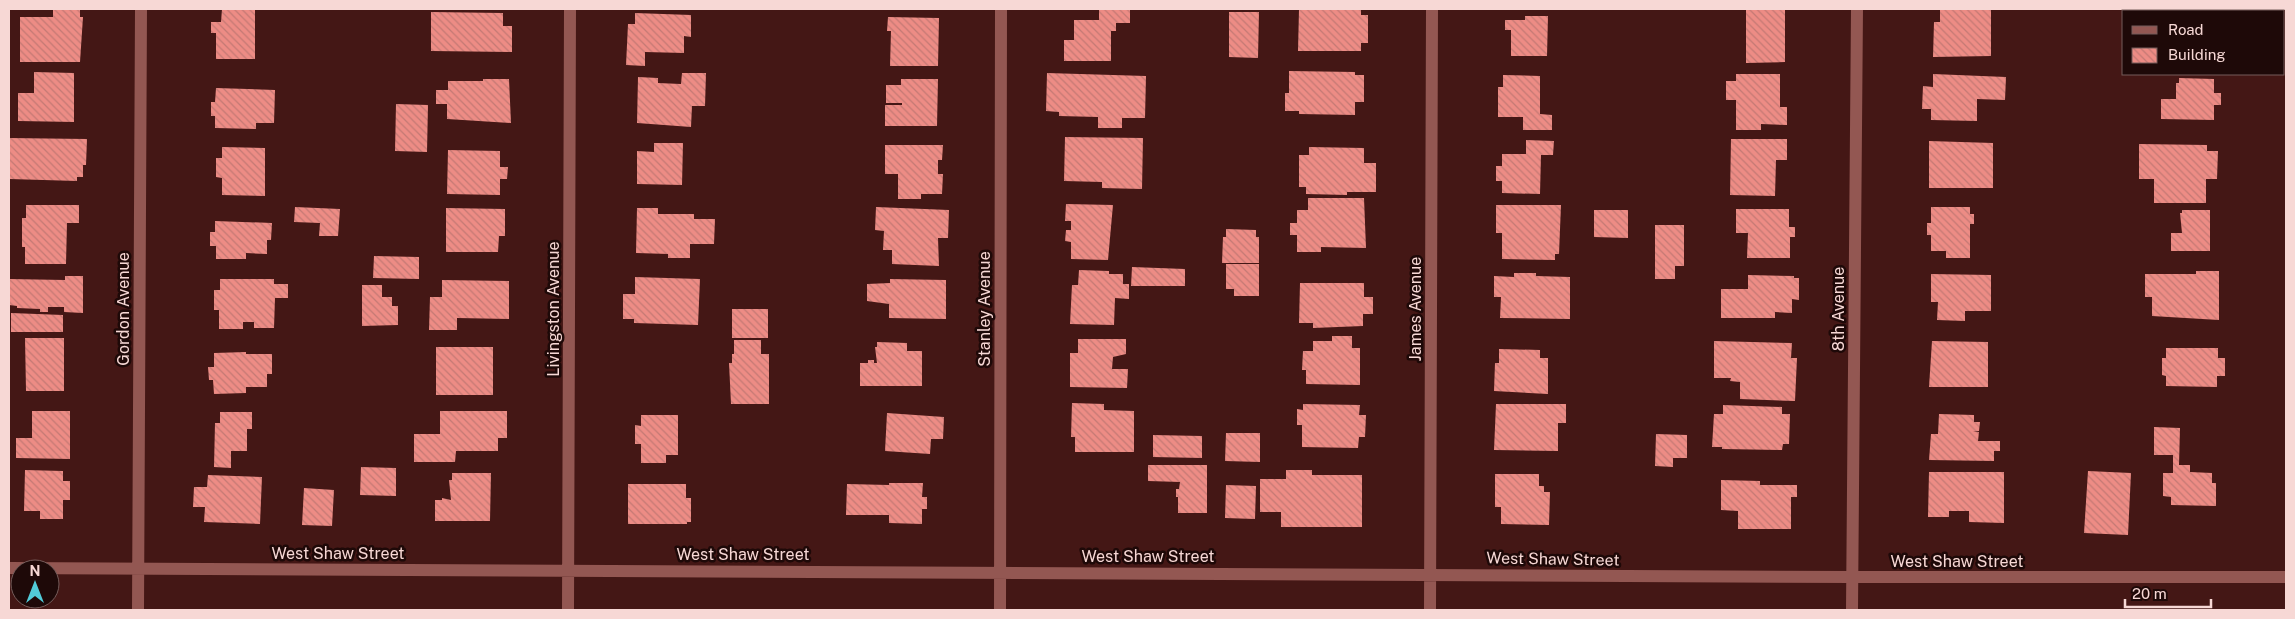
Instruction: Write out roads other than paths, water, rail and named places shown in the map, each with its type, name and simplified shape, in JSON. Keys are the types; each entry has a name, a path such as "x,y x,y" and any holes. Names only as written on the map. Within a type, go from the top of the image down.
{"street":[{"name":"Gordon Avenue","path":"138,610 141,9"},
{"name":"Livingston Avenue","path":"568,610 570,9"},
{"name":"Stanley Avenue","path":"1000,610 1001,9"},
{"name":"James Avenue","path":"1430,610 1432,9"},
{"name":"8th Avenue","path":"1852,610 1856,9"},
{"name":"West Shaw Street","path":"9,568 1430,573 1853,577 2286,577"}]}
